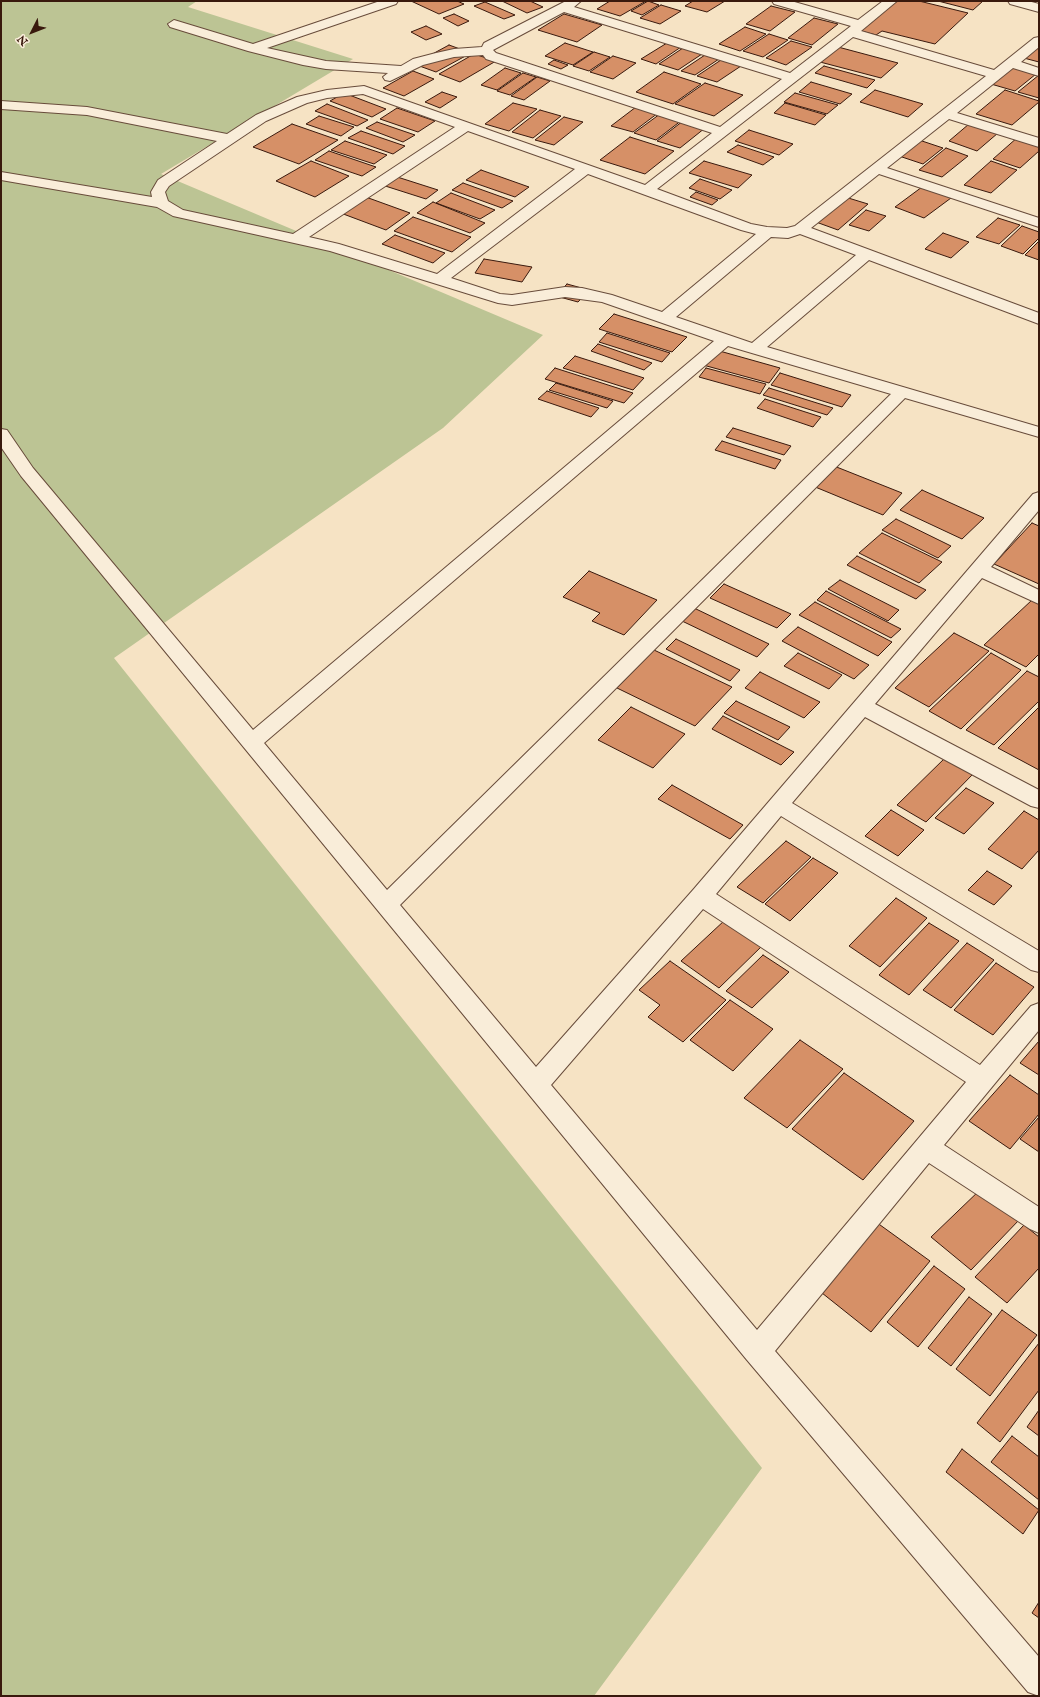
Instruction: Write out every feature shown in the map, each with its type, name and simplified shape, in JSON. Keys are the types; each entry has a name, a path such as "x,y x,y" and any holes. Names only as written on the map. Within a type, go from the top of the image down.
{"street":[{"path":"253,48 392,1"},
{"path":"486,51 489,46 574,1"},
{"path":"778,1 856,29 996,75"},
{"path":"646,191 891,1"},
{"path":"1014,1 1039,8"},
{"path":"562,8 792,78"},
{"path":"174,24 281,56 326,65 403,70"},
{"path":"161,203 158,192 163,183 261,118 302,100 347,90 364,90 586,168 746,227 767,232 788,233 800,228 1039,41"},
{"path":"364,90 418,62 448,54 486,51 491,56 500,60 722,132"},
{"path":"1011,63 1039,72"},
{"path":"1,105 87,111 230,139"},
{"path":"947,114 1039,143"},
{"path":"297,238 466,126"},
{"path":"439,280 586,168"},
{"path":"877,169 1039,223"},
{"path":"1,176 161,203 178,213 334,247 498,298 512,300 565,292 582,293 606,298 725,340 1039,432"},
{"path":"800,228 1039,319"},
{"path":"664,319 767,232"},
{"path":"755,349 867,254"},
{"path":"252,742 725,340"},
{"path":"386,905 903,391"},
{"path":"1,434 27,472 757,1351 1039,1681"},
{"path":"536,1085 779,805 1039,498"},
{"path":"979,569 1039,598"},
{"path":"862,706 1039,800"},
{"path":"779,805 1039,963"},
{"path":"701,896 983,1080"},
{"path":"757,1351 1039,1013"},
{"path":"927,1148 1039,1221"}],"green space":[{"path":"1,1 197,1 188,7 353,59 161,174 543,335 443,428 114,658 762,1468 594,1696 1,1696"}],"building":[{"path":"411,1 457,1 464,4 439,14"},
{"path":"502,1 530,1 543,7 527,13"},
{"path":"610,1 646,1 620,16 597,9"},
{"path":"648,1 659,5 642,15 631,11"},
{"path":"693,1 725,1 707,12 685,6"},
{"path":"896,1 919,1 968,13 935,44 882,31 876,35 861,31"},
{"path":"938,1 983,1 973,10"},
{"path":"485,2 515,15 504,19 474,6"},
{"path":"661,5 681,11 660,24 640,18"},
{"path":"771,6 795,12 770,31 746,24"},
{"path":"454,14 469,21 458,26 443,18"},
{"path":"564,14 602,25 577,42 538,30"},
{"path":"814,18 838,24 812,45 788,38"},
{"path":"426,26 442,34 426,40 411,32"},
{"path":"745,27 766,34 740,51 719,44"},
{"path":"769,34 788,40 763,57 743,51"},
{"path":"791,41 812,47 786,65 766,58"},
{"path":"565,43 593,52 573,65 545,56"},
{"path":"667,43 681,47 656,64 641,59"},
{"path":"449,45 471,53 436,72 414,64"},
{"path":"838,47 898,63 881,78 820,62"},
{"path":"1032,47 1039,49 1039,62 1020,57"},
{"path":"683,48 702,54 678,70 659,64"},
{"path":"594,52 610,57 589,71 573,66"},
{"path":"474,54 496,61 460,82 439,74"},
{"path":"705,55 719,59 695,75 681,71"},
{"path":"613,56 636,63 613,79 590,72"},
{"path":"554,60 568,65 561,69 548,64"},
{"path":"721,60 741,66 717,82 697,76"},
{"path":"824,66 875,80 867,88 815,73"},
{"path":"1013,67 1036,74 1015,91 991,84"},
{"path":"505,68 521,73 497,90 481,85"},
{"path":"413,71 434,79 404,96 383,88"},
{"path":"664,72 701,84 673,104 636,92"},
{"path":"523,73 536,77 510,95 497,91"},
{"path":"1039,75 1039,98 1018,92"},
{"path":"537,77 550,81 524,100 511,96"},
{"path":"811,82 852,94 840,104 799,92"},
{"path":"705,83 743,95 714,116 675,104"},
{"path":"875,90 923,104 908,117 860,102"},
{"path":"1005,90 1039,102 1012,125 976,114"},
{"path":"442,92 457,97 440,108 425,102"},
{"path":"344,93 386,109 372,117 330,101"},
{"path":"795,93 838,105 827,114 784,102"},
{"path":"513,103 537,109 509,131 485,124"},
{"path":"785,103 826,115 815,125 774,113"},
{"path":"327,104 368,120 357,126 315,111"},
{"path":"636,107 658,113 633,132 611,126"},
{"path":"397,108 435,121 418,132 380,119"},
{"path":"540,110 561,116 533,138 512,132"},
{"path":"660,114 682,120 656,140 634,133"},
{"path":"319,116 354,127 341,136 306,124"},
{"path":"564,117 583,122 554,145 535,140"},
{"path":"683,121 705,128 680,148 657,141"},
{"path":"377,122 415,135 403,142 366,128"},
{"path":"292,124 338,140 299,164 253,147"},
{"path":"969,124 998,133 977,151 949,141"},
{"path":"749,130 793,144 779,155 735,141"},
{"path":"361,131 405,146 393,154 348,138"},
{"path":"630,137 674,151 645,174 600,160"},
{"path":"1018,137 1039,144 1039,151 1020,168 993,159"},
{"path":"916,139 943,148 923,164 896,155"},
{"path":"345,141 387,155 374,164 331,150"},
{"path":"738,145 774,157 763,165 727,152"},
{"path":"946,148 968,156 942,177 919,170"},
{"path":"329,151 376,167 362,176 315,160"},
{"path":"311,161 349,176 315,197 276,181"},
{"path":"704,161 752,175 738,188 689,173"},
{"path":"991,161 1017,170 991,193 964,185"},
{"path":"481,170 529,187 515,197 466,180"},
{"path":"391,175 438,190 426,199 379,184"},
{"path":"700,179 732,190 720,199 689,188"},
{"path":"463,183 513,201 502,208 452,190"},
{"path":"922,187 951,198 924,218 895,207"},
{"path":"696,192 718,200 712,205 690,197"},
{"path":"451,193 495,210 480,219 436,203"},
{"path":"363,196 410,213 386,230 338,212"},
{"path":"845,197 868,204 838,230 816,222"},
{"path":"433,202 485,223 470,233 417,213"},
{"path":"866,210 886,216 869,231 849,225"},
{"path":"413,217 471,237 452,252 394,231"},
{"path":"998,218 1020,225 999,244 976,237"},
{"path":"1022,226 1039,232 1039,238 1023,254 1001,246"},
{"path":"943,233 969,242 951,258 925,249"},
{"path":"395,235 445,253 433,263 382,244"},
{"path":"1039,241 1039,260 1025,255"},
{"path":"484,259 532,267 522,282 475,273"},
{"path":"567,284 589,290 578,302 556,296"},
{"path":"614,314 687,337 672,352 599,329"},
{"path":"607,333 670,353 662,362 599,342"},
{"path":"598,344 652,363 644,370 591,351"},
{"path":"716,350 780,368 769,383 703,365"},
{"path":"575,356 644,378 633,390 563,368"},
{"path":"555,368 633,393 624,403 545,379"},
{"path":"706,368 766,384 760,394 699,377"},
{"path":"780,373 851,395 842,407 771,385"},
{"path":"556,383 613,401 607,408 549,390"},
{"path":"769,388 833,408 827,415 763,395"},
{"path":"547,391 599,408 591,417 538,399"},
{"path":"765,399 821,417 813,427 757,408"},
{"path":"733,428 791,446 784,455 726,437"},
{"path":"722,441 781,460 775,469 715,450"},
{"path":"829,464 902,493 883,515 808,484"},
{"path":"922,490 984,518 962,539 900,510"},
{"path":"896,519 951,546 938,558 882,530"},
{"path":"1032,523 1039,526 1039,584 994,564"},
{"path":"882,533 942,562 919,583 859,553"},
{"path":"857,556 926,590 916,599 847,565"},
{"path":"589,571 657,600 624,635 592,621 600,613 563,597"},
{"path":"840,580 899,610 888,621 828,589"},
{"path":"724,584 791,614 777,628 710,598"},
{"path":"826,591 901,629 891,638 817,600"},
{"path":"1032,600 1039,604 1039,654 1026,667 984,645"},
{"path":"815,602 892,642 878,656 799,615"},
{"path":"694,608 769,644 757,657 682,621"},
{"path":"798,627 869,665 854,679 782,641"},
{"path":"954,633 989,651 929,707 895,688"},
{"path":"676,639 740,670 730,681 666,649"},
{"path":"654,650 732,687 695,726 617,688"},
{"path":"798,653 842,675 829,689 784,666"},
{"path":"991,653 1021,670 961,729 929,711"},
{"path":"1027,671 1039,677 1039,701 994,745 966,730"},
{"path":"760,672 820,702 804,718 745,688"},
{"path":"736,701 790,727 778,740 724,713"},
{"path":"631,707 685,734 653,768 598,740"},
{"path":"1039,707 1039,770 998,748"},
{"path":"723,716 794,752 781,765 712,729"},
{"path":"946,757 974,773 926,822 897,805"},
{"path":"672,785 743,825 730,839 658,799"},
{"path":"966,788 994,803 964,834 935,818"},
{"path":"891,810 924,830 898,856 865,836"},
{"path":"1024,811 1039,820 1039,850 1022,869 988,849"},
{"path":"786,841 811,857 763,903 737,887"},
{"path":"813,858 838,873 790,921 765,904"},
{"path":"987,871 1012,886 994,905 968,890"},
{"path":"896,898 927,918 880,967 849,946"},
{"path":"725,920 763,945 719,988 681,961"},
{"path":"929,923 959,941 909,995 879,975"},
{"path":"967,943 994,960 951,1008 923,990"},
{"path":"763,955 789,972 752,1008 726,991"},
{"path":"670,961 726,1000 683,1042 648,1017 660,1005 639,990"},
{"path":"996,963 1034,987 993,1035 954,1010"},
{"path":"730,1000 773,1029 733,1071 690,1040"},
{"path":"800,1040 843,1069 787,1128 744,1098"},
{"path":"1039,1041 1039,1075 1020,1063"},
{"path":"844,1073 914,1121 863,1180 792,1129"},
{"path":"1010,1075 1039,1095 1039,1114 1010,1149 969,1121"},
{"path":"1039,1117 1039,1152 1020,1139"},
{"path":"982,1188 1020,1219 971,1270 931,1237"},
{"path":"876,1222 930,1261 871,1332 817,1289"},
{"path":"1024,1225 1039,1237 1039,1268 1007,1303 975,1277"},
{"path":"934,1266 965,1289 918,1347 887,1322"},
{"path":"969,1297 992,1314 951,1366 928,1348"},
{"path":"1002,1310 1037,1335 990,1396 956,1369"},
{"path":"1039,1343 1039,1390 1000,1442 977,1423"},
{"path":"1039,1410 1039,1436 1027,1427"},
{"path":"1012,1436 1039,1457 1039,1500 991,1462"},
{"path":"962,1449 1039,1510 1023,1534 946,1472"},
{"path":"1039,1602 1039,1618 1032,1613"}]}
